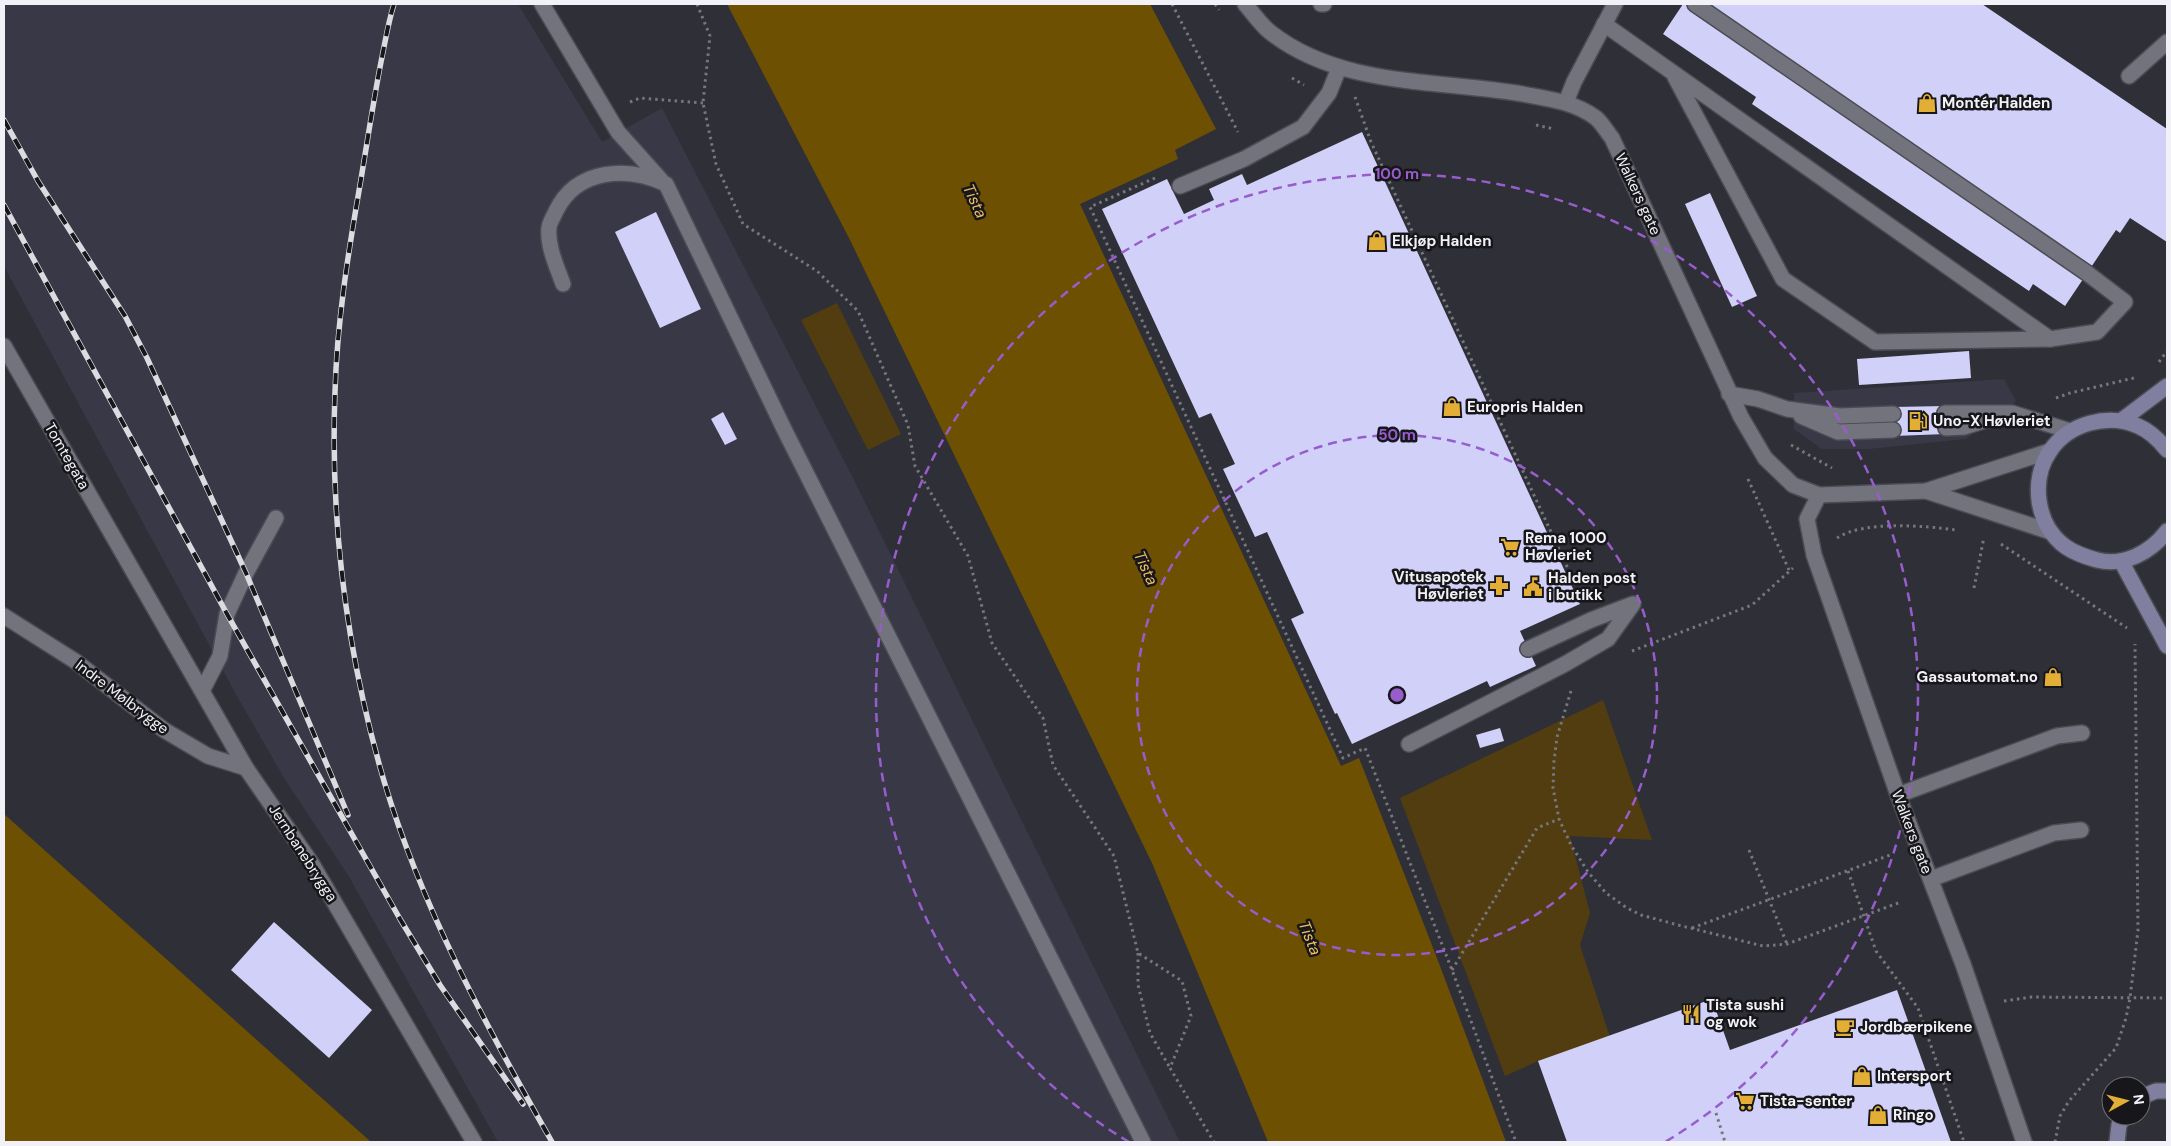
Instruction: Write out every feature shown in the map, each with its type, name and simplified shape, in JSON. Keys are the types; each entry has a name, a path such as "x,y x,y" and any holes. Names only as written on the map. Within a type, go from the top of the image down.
{"street":[{"path":"542,4 618,132 666,184 784,429 1143,1142"},
{"name":"Walkers gate","path":"1245,4 1269,32 1297,50 1339,68 1390,77 1509,91 1566,102 1596,118 1612,138 1730,394 1765,458 1793,485 1819,494 1926,491 2050,450"},
{"path":"1566,102 1574,82 1615,4"},
{"path":"1673,74 1783,279 1875,342 2050,339 2097,332 2125,302 2087,273 1695,4"},
{"path":"1604,24 2050,339"},
{"path":"2129,76 2167,42"},
{"path":"1180,186 1244,159 1303,127 1329,93 1339,68"},
{"path":"563,284 553,255 549,228 560,203 579,183 610,173 632,173 649,176 666,184"},
{"name":"Tomtegata","path":"4,346 130,566"},
{"path":"2122,420 2167,386"},
{"path":"1730,394 1758,399 1787,409 1838,432 1894,430"},
{"path":"1787,409 1840,416 1893,414"},
{"path":"1945,413 2016,414 2070,431"},
{"path":"1946,428 1964,427 2016,414"},
{"path":"2167,450 2156,436 2140,426 2122,420 2095,421 2070,431 2050,450 2041,470 2038,491 2042,513 2051,532 2064,546 2082,556 2101,561 2121,561 2135,557 2159,542 2167,531"},
{"name":"Walkers gate","path":"1926,491 2051,532"},
{"name":"Walkers gate","path":"1819,494 1808,519 1814,555 1898,795 1963,964 2024,1142"},
{"path":"202,691 220,656 227,614 276,518"},
{"path":"2121,561 2167,646"},
{"name":"Jernbanebrygga","path":"130,566 246,768 312,864 474,1142"},
{"path":"1410,744 1565,664 1608,639 1633,604 1591,620 1528,649"},
{"name":"Indre Mølbrygge","path":"4,616 75,661 164,730 208,756 246,768"},
{"path":"1898,795 2057,736 2082,733"},
{"path":"1930,879 2054,833 2081,830"},
{"path":"2151,1093 2167,1091"},
{"path":"2110,1142 2117,1142 2119,1126"}],"path":[{"path":"697,4 710,36 703,103 716,164 743,224 816,271 858,311 908,425 915,466 968,556 992,643 1043,718 1053,765 1114,856 1138,953 1138,985 1150,1033 1214,1142"},
{"path":"1172,4 1242,139"},
{"path":"1215,4 1224,16"},
{"path":"1290,77 1306,86 1329,93 1364,98"},
{"path":"1355,97 1371,142 1591,620"},
{"path":"606,112 640,98 703,103"},
{"path":"1532,124 1558,130"},
{"path":"1162,175 1090,208 1343,758 1365,748 1452,970 1516,1142"},
{"path":"2155,366 2167,351"},
{"path":"2016,414 2070,392 2140,376"},
{"path":"1745,474 1789,570"},
{"path":"1626,653 1752,605 1789,570 1840,536 1868,528 1922,526 1958,530"},
{"path":"1976,533 1985,534 2067,587 2128,629 2132,634"},
{"path":"1974,588 1985,534"},
{"path":"2055,1142 2060,1116 2069,1101 2116,1048 2126,1018 2130,998 2138,930 2136,645 2134,639"},
{"path":"1573,686 1565,706 1557,737 1554,761 1553,788 1559,819 1588,872 1606,893 1627,908 1641,915 1691,929 1763,946 1786,944 1901,902"},
{"path":"1452,970 1537,828 1559,819"},
{"path":"1749,850 1786,944"},
{"path":"1691,929 1893,854"},
{"path":"1848,871 1876,951 1918,1008 1964,1142"},
{"path":"1138,953 1182,981 1191,1016 1170,1068"},
{"path":"2000,1002 2032,997 2167,998"},
{"path":"1716,1114 1725,1142"}],"shaded area":[{"path":"4,4 518,4 602,142 662,108 853,478 1180,1142 498,1142 348,875 286,781 238,698 4,266"},
{"path":"837,303 901,434 868,450 801,320"},
{"path":"2004,379 2016,401 1966,439 1869,449 1822,449 1794,429 1794,393"},
{"path":"1603,700 1652,840 1570,836 1590,913 1580,945 1610,1037 1536,1062 1505,1076 1400,798"}],"water":[{"name":"Tista","path":"727,4 1150,4 1216,129 1175,150 1178,159 1080,204 1341,766 1359,758 1506,1142 1268,1142 1152,863 849,238"},
{"path":"4,814 371,1142 4,1142"}],"building":[{"path":"1683,4 1982,4 2167,129 2167,242 2130,218 2120,233 2116,230 2065,306 2033,284 2029,291 1752,104 1756,97 1663,34"},
{"path":"1362,132 1580,604 1520,631 1536,666 1490,687 1487,681 1352,744 1337,713 1335,714 1291,619 1304,613 1267,532 1255,537 1223,469 1235,464 1211,413 1199,418 1102,209 1167,179 1184,214 1214,200 1209,189 1242,174 1247,185"},
{"path":"1710,193 1757,296 1732,307 1685,204"},
{"path":"656,212 701,309 660,328 615,232"},
{"path":"1969,351 1971,378 1859,385 1857,359"},
{"path":"1945,406 1946,434 1894,436 1893,407"},
{"path":"723,412 737,439 725,445 711,419"},
{"path":"1500,728 1504,741 1480,748 1476,735"},
{"path":"274,922 372,1010 329,1058 231,970"},
{"name":"Tista-senter","path":"1897,990 1951,1142 1567,1142 1538,1061 1712,999 1730,1050"}],"railway":[{"path":"394,4 378,77 344,288 338,340 334,441 335,490 344,588 360,685 384,781 399,828 417,875 458,966 480,1011 552,1142"},
{"path":"4,120 38,181 125,316 147,358 246,573 348,815"},
{"path":"4,205 227,614 400,919 440,985 523,1104"}],"place":[{"name":"Montér Halden","path":"1927,103"},
{"name":"Elkjøp Halden","path":"1377,241"},
{"name":"Europris Halden","path":"1452,407"},
{"name":"Uno-X Høvleriet","path":"1918,421"},
{"name":"Rema 1000 Høvleriet","path":"1510,547"},
{"name":"Vitusapotek Høvleriet","path":"1499,586"},
{"name":"Halden post i butikk","path":"1533,587"},
{"name":"Gassautomat.no","path":"2053,677"},
{"name":"Tista sushi og wok","path":"1691,1014"},
{"name":"Jordbærpikene","path":"1845,1027"},
{"name":"Intersport","path":"1862,1076"},
{"name":"Tista-senter","path":"1745,1101"},
{"name":"Ringo","path":"1878,1115"}]}
